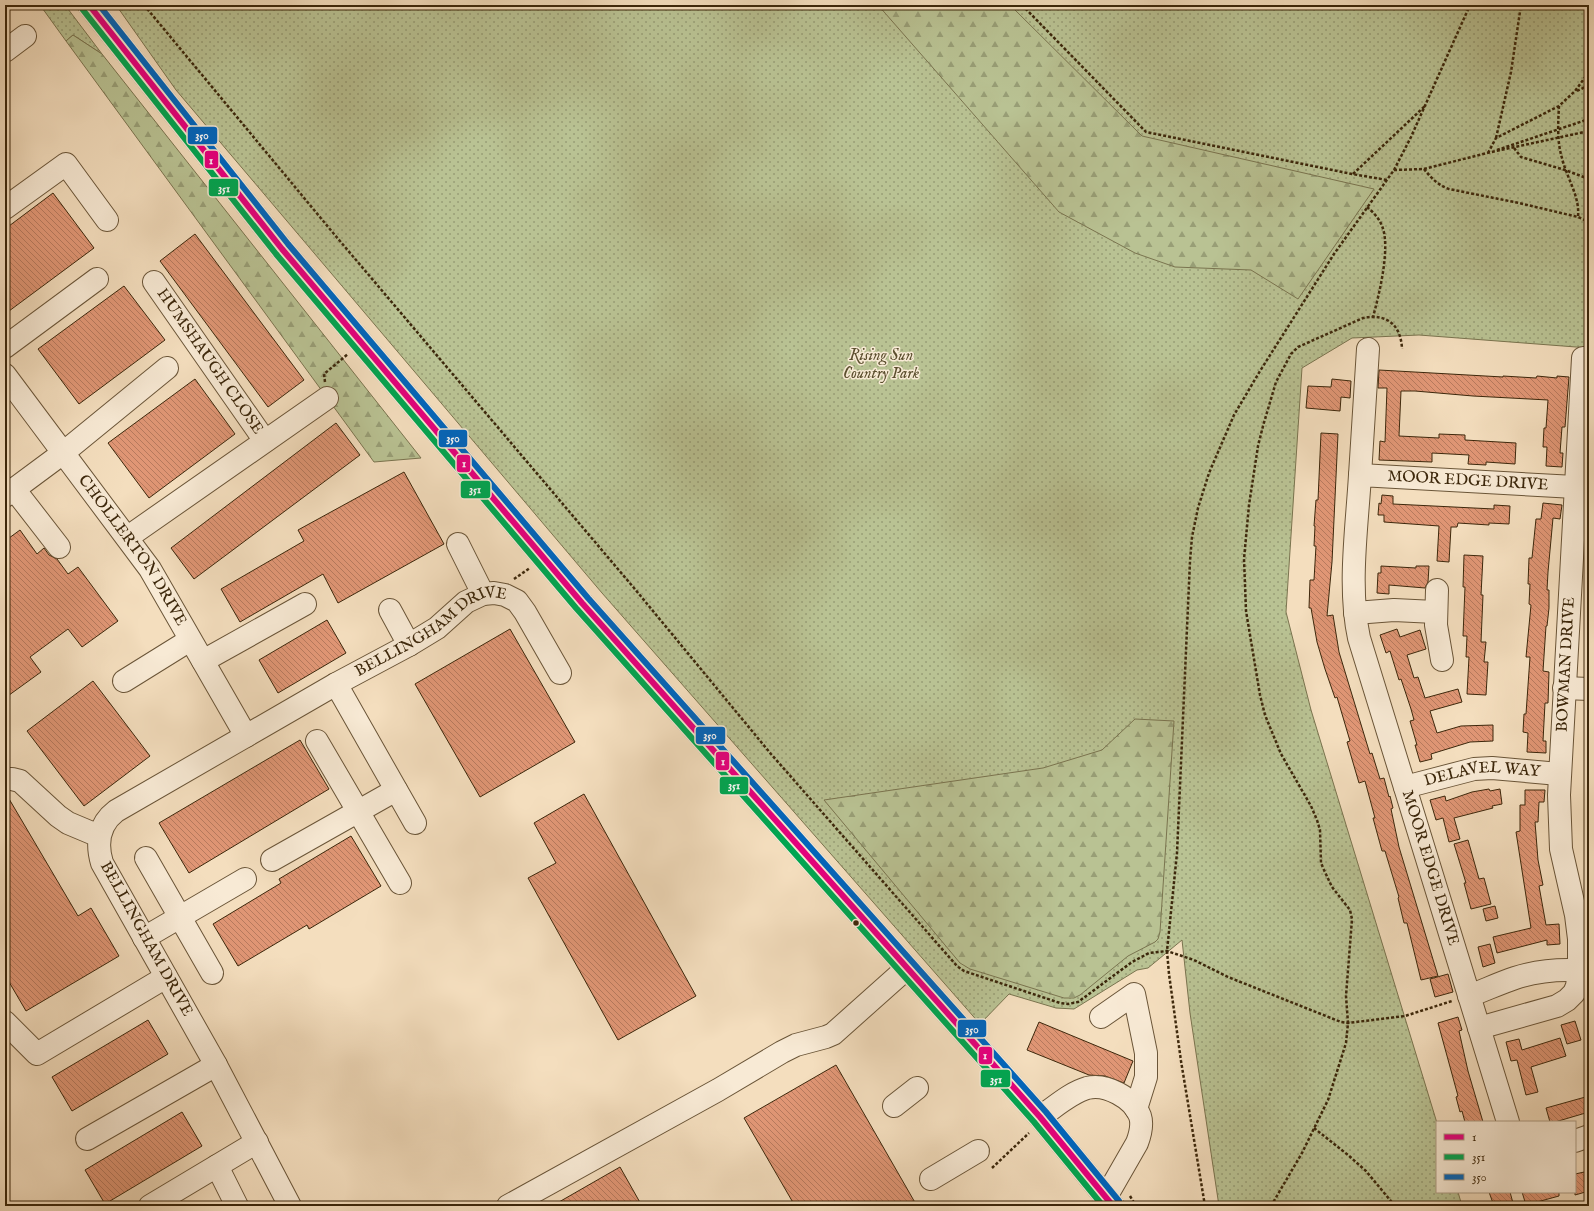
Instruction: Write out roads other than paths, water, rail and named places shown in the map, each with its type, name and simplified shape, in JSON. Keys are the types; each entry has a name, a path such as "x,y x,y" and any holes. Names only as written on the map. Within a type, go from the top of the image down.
{"main road":[{"path":"89,5 282,248 582,604 907,968 1035,1125 1110,1202"}],"street":[{"path":"5,51 24,36"},
{"path":"5,208 66,164 107,220"},
{"path":"5,347 97,279"},
{"name":"HUMSHAUGH CLOSE","path":"154,282 265,441"},
{"name":"MOOR EDGE DRIVE","path":"1368,349 1353,590 1359,638 1508,1121"},
{"name":"BOWMAN DRIVE","path":"1479,1028 1557,1006 1567,1000 1574,993 1584,970 1576,915 1561,849 1559,831 1559,774 1581,358"},
{"path":"59,547 10,492 63,453 168,368"},
{"name":"CHOLLERTON DRIVE","path":"5,375 128,537 150,569 246,736"},
{"name":"HUMSHAUGH CLOSE","path":"128,537 327,398"},
{"name":"MOOR EDGE DRIVE","path":"1360,475 1575,488"},
{"path":"458,544 483,594"},
{"path":"1437,590 1437,633 1442,660"},
{"name":"BELLINGHAM DRIVE","path":"290,1206 216,1065 102,862 98,847 99,836 105,822 116,811 336,684 409,645 437,628 466,602 483,594 494,592 506,595 516,601 525,612 560,673"},
{"path":"203,661 305,604"},
{"path":"390,610 409,645"},
{"path":"1355,613 1394,610 1436,612"},
{"path":"124,681 190,640"},
{"name":"BELLINGHAM DRIVE","path":"336,684 415,823"},
{"path":"1564,688 1589,689"},
{"path":"317,741 400,883"},
{"name":"DELAVEL WAY","path":"1406,787 1474,769 1492,768 1559,774"},
{"path":"5,779 20,781 58,816 68,823 99,836"},
{"path":"272,860 396,790"},
{"path":"146,858 212,973"},
{"path":"144,938 245,878"},
{"path":"508,1206 718,1090 782,1052 833,1034 907,968"},
{"path":"1469,996 1516,977 1532,973 1584,970"},
{"path":"5,1022 37,1054 166,977"},
{"path":"1101,1017 1134,994 1146,1053 1146,1077 1136,1109"},
{"path":"87,1139 216,1065"},
{"path":"1035,1125 1081,1090 1096,1087 1112,1090 1123,1097 1136,1109 1141,1121 1140,1134 1110,1202"},
{"path":"894,1106 917,1088"},
{"path":"1576,1141 1589,1136"},
{"path":"150,1206 257,1142"},
{"path":"931,1179 978,1151"},
{"path":"217,1166 237,1206"}],"park label":[{"name":"Rising Sun Country Park","path":"881,365"}]}
